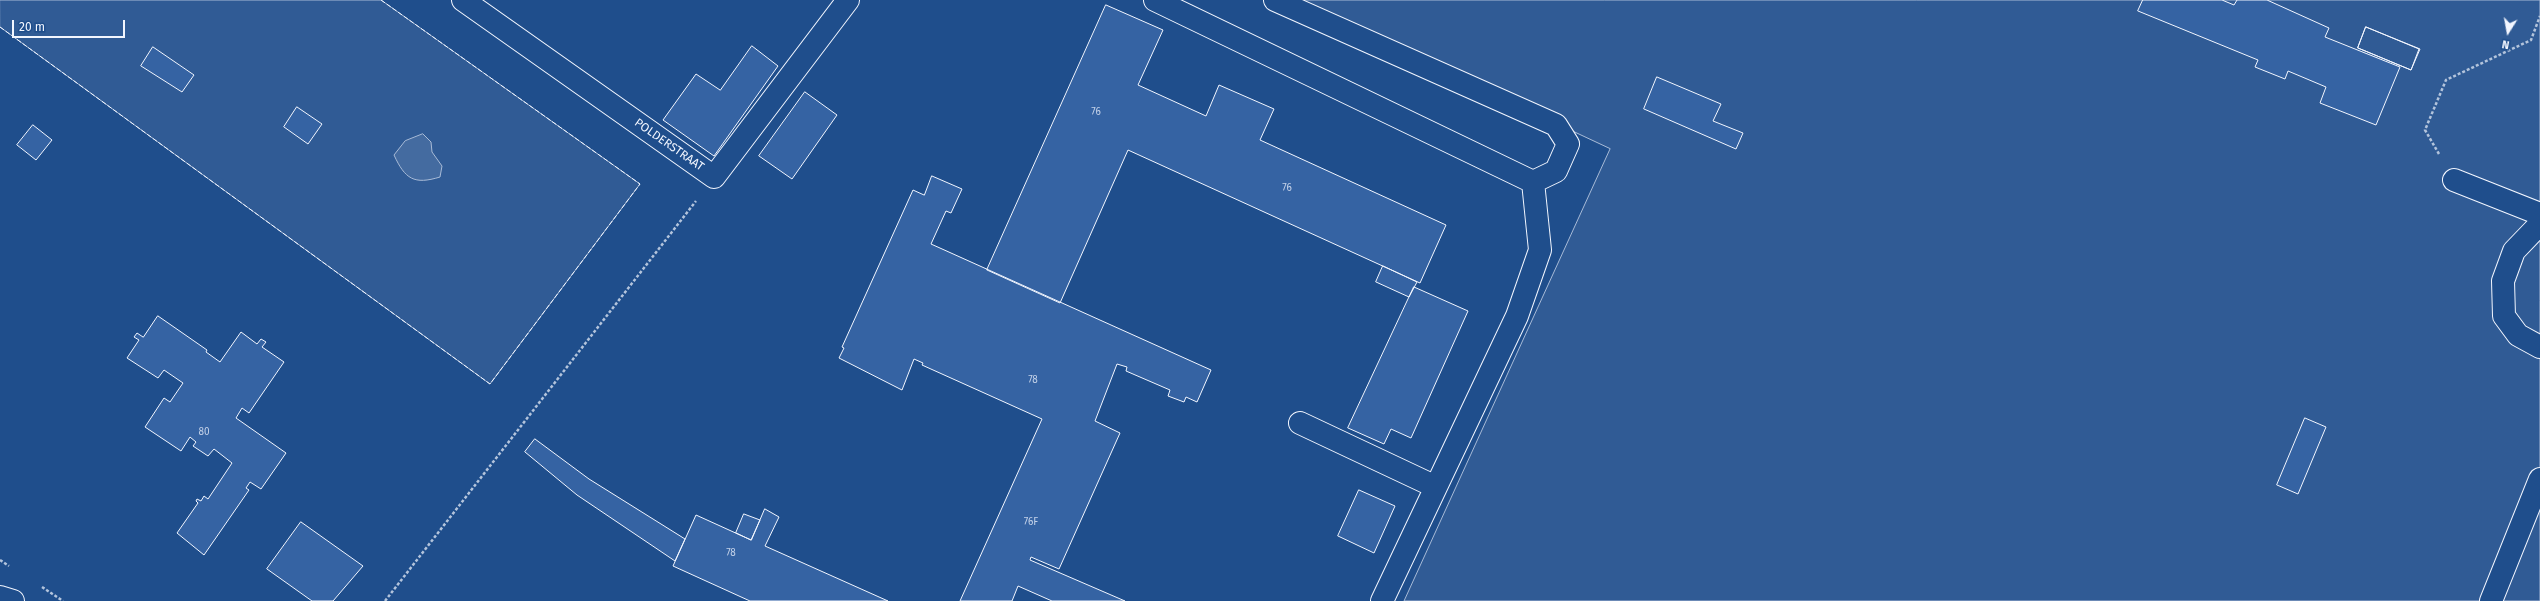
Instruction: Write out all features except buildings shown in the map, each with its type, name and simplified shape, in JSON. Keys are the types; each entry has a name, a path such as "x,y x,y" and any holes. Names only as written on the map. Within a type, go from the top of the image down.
{"street":[{"name":"POLDERSTRAAT","path":"463,0 714,177 848,0"},
{"path":"1155,0 1533,182"},
{"path":"1275,0 1556,125 1568,144 1556,171 1533,182"},
{"path":"2454,180 2540,214"},
{"path":"1382,601 1517,316 1540,250 1533,182"},
{"path":"2540,224 2514,251 2503,281 2504,316 2518,335 2540,346"},
{"path":"1300,423 1436,487"},
{"path":"2491,601 2540,479"},
{"path":"0,597 13,601"}],"path":[{"path":"2454,180 2425,130 2446,80 2531,40 2540,16"},
{"path":"386,601 714,177"}],"shaded area":[{"path":"0,0 381,0 640,184 490,384 0,27"},
{"path":"1293,0 2540,0 2540,601 1404,601 1610,149"},
{"path":"423,134 431,142 432,152 442,166 440,177 417,180 411,178 402,170 394,155 405,141"}],"fence":[{"path":"0,27 490,384 640,184 381,0"}]}
